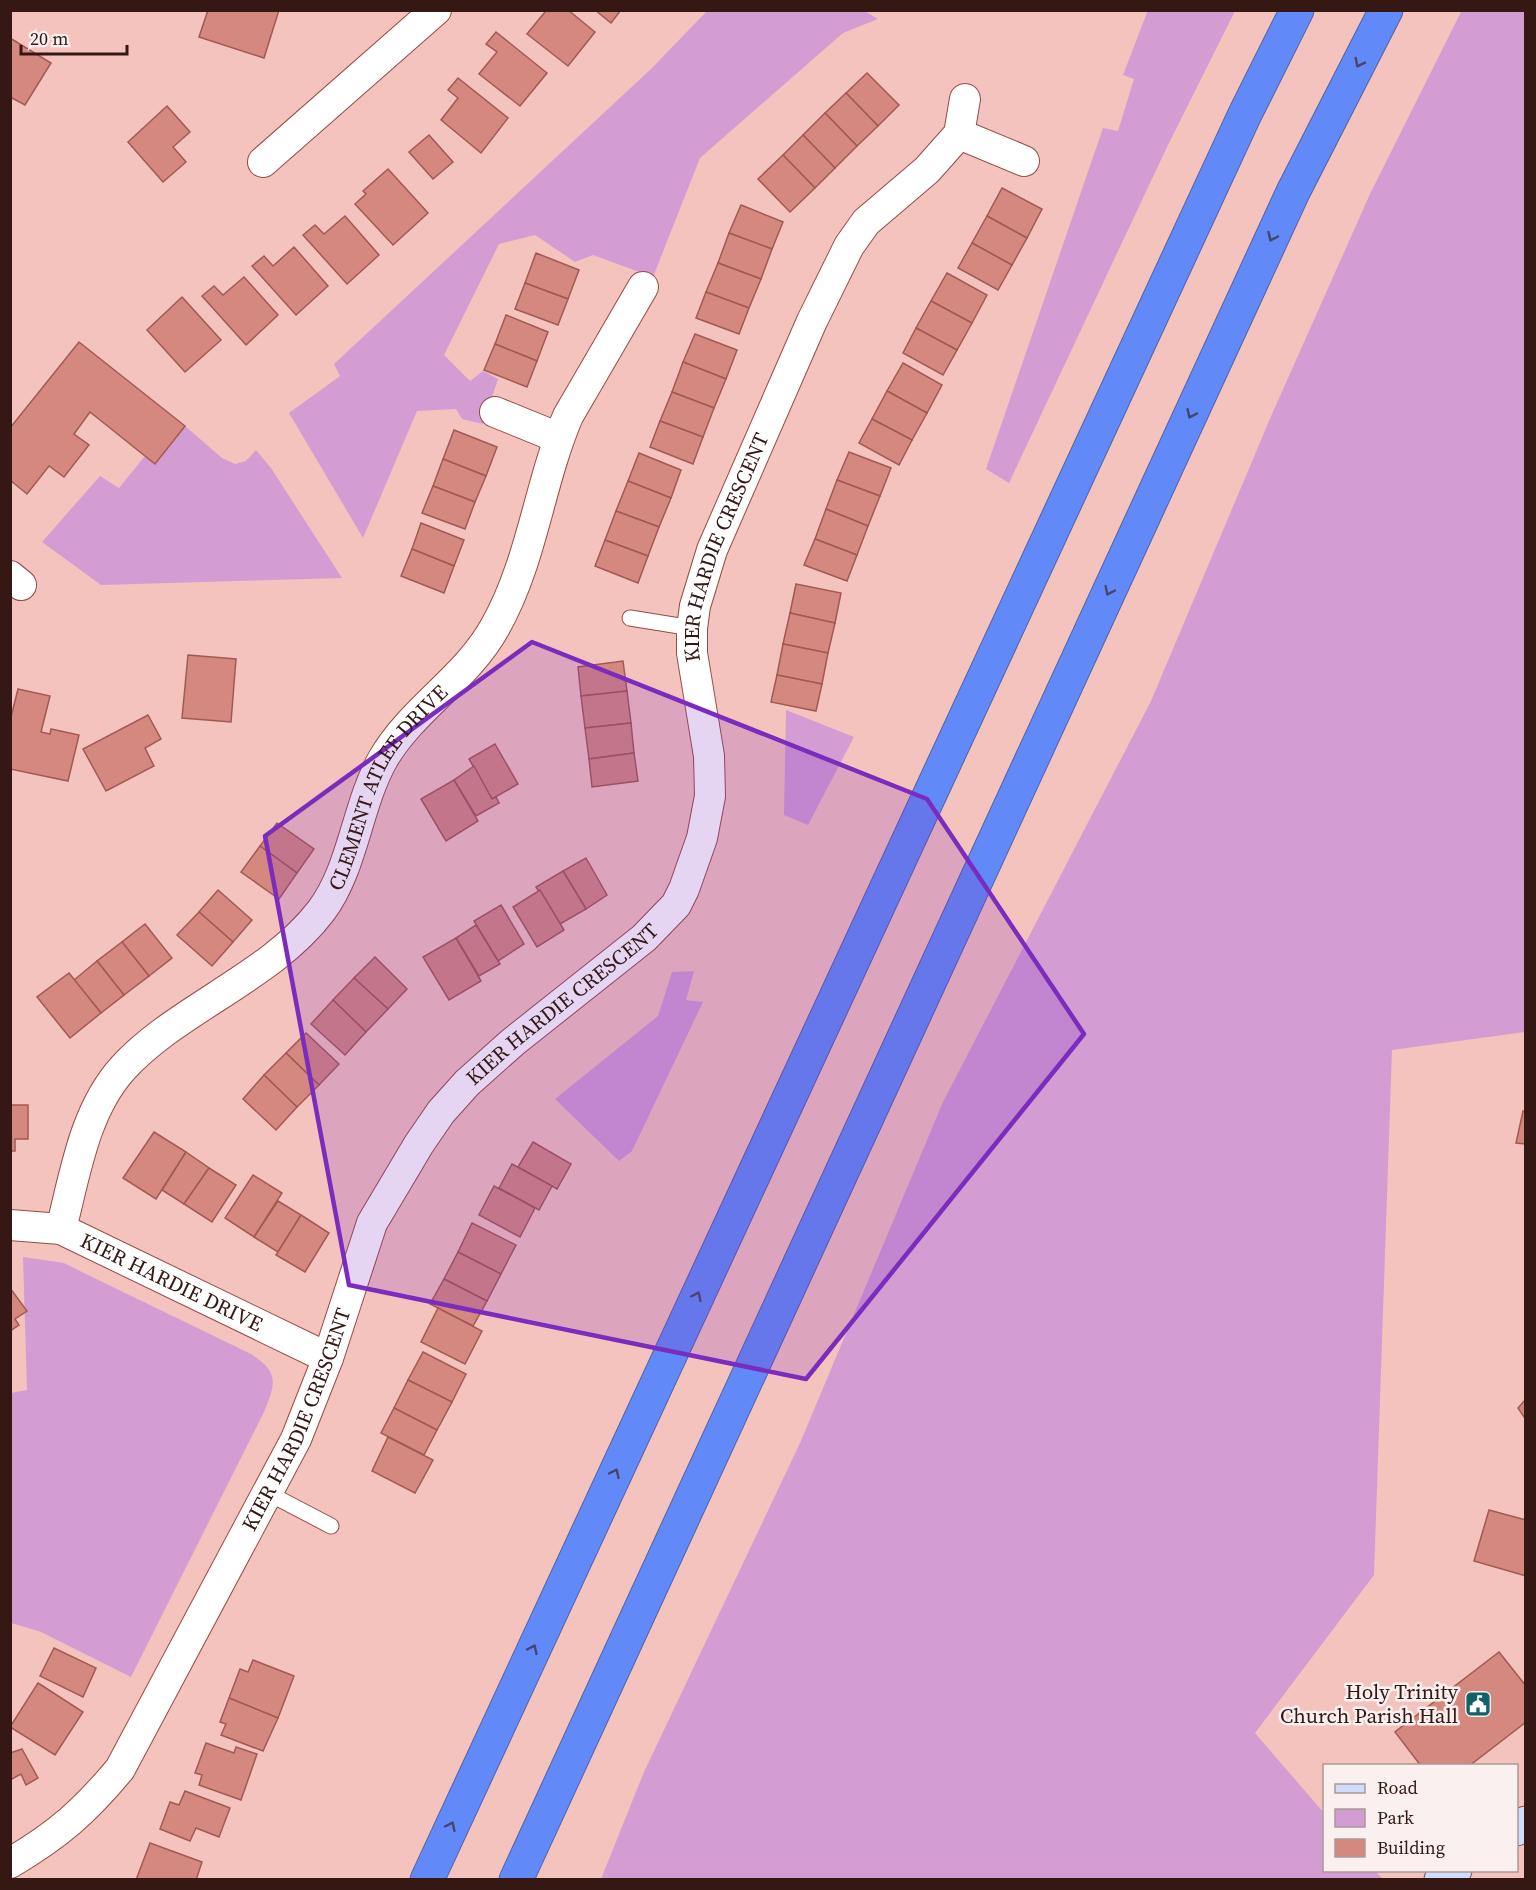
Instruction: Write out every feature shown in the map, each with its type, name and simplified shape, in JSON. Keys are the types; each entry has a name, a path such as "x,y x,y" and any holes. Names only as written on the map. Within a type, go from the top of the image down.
{"highway":[{"path":"427,1880 1239,125 1297,10"},
{"path":"516,1880 1293,192 1386,10"}],"street":[{"path":"263,162 436,10"},
{"path":"965,99 959,135 1024,161"},
{"name":"KIER HARDIE CRESCENT","path":"10,1863 51,1839 89,1806 120,1769 296,1439 328,1358 372,1222 441,1112 497,1056 651,931 676,905 702,838 710,778 692,653 692,628 695,606 712,550 812,321 849,246 866,222 927,170 959,135"},
{"name":"CLEMENT ATLEE DRIVE","path":"61,1229 83,1141 102,1101 123,1069 156,1040 269,960 300,934 322,910 337,882 383,759 433,700 482,649 496,626 526,550 559,438 573,407 643,287"},
{"path":"495,412 559,438"},
{"name":"KIER HARDIE DRIVE","path":"10,1226 61,1229 328,1358"}],"lane":[{"path":"630,618 692,628"},
{"path":"266,1492 331,1526"}],"highlighted area":[{"path":"532,642 927,799 1084,1034 806,1379 349,1285 265,836"}],"green space":[{"path":"863,10 878,19 843,33 700,158 653,277 593,255 575,262 535,235 499,244 444,355 470,381 483,371 498,379 483,424 462,419 456,409 417,411 363,538 289,413 340,376 334,364 651,69 707,11"},
{"path":"1148,10 1235,11 1167,147 1009,483 986,469 1103,128 1118,131 1134,79 1123,75"},
{"path":"1462,10 1525,11 1525,1032 1392,1050 1374,1575 1255,1733 1323,1812 1323,1872 1376,1872 1383,1879 601,1879 644,1772 800,1443 943,1102 1151,701 1272,414 1370,194"},
{"path":"185,426 222,458 235,464 246,461 256,450 271,468 342,578 101,585 42,542 100,476 119,488 145,456 156,464"},
{"path":"786,710 854,737 808,825 784,815"},
{"path":"694,971 686,1000 703,1002 632,1151 619,1161 555,1099 658,1016 672,972"},
{"path":"23,1257 64,1263 251,1354 260,1360 271,1373 273,1386 264,1412 131,1677 41,1632 11,1623 11,1393 27,1390"}],"building":[{"path":"208,10 279,10 264,58 199,37"},
{"path":"543,10 568,10 595,32 568,66 527,34 545,12"},
{"path":"595,10 621,10 611,23"},
{"path":"496,32 547,73 520,106 479,74 497,52 486,44"},
{"path":"10,38 51,63 25,105 10,97"},
{"path":"867,73 899,105 878,126 846,93"},
{"path":"458,78 508,118 481,153 441,120 458,98 448,90"},
{"path":"846,93 878,126 857,146 825,113"},
{"path":"167,106 190,132 173,147 186,162 163,182 128,142"},
{"path":"825,113 857,146 835,168 803,135"},
{"path":"429,135 453,162 433,179 409,152"},
{"path":"803,135 835,168 815,188 783,155"},
{"path":"783,155 815,188 790,212 758,179"},
{"path":"388,169 428,213 393,245 355,204 366,194 363,191"},
{"path":"1002,188 1042,209 1027,238 987,216"},
{"path":"741,205 783,222 772,249 729,233"},
{"path":"345,216 379,255 347,284 303,235 315,225 324,234"},
{"path":"987,216 1027,238 1012,265 972,243"},
{"path":"729,233 772,249 761,279 718,263"},
{"path":"972,243 1012,265 998,290 958,268"},
{"path":"294,247 328,286 296,315 252,266 264,256 273,266"},
{"path":"536,253 579,270 568,299 525,283"},
{"path":"718,263 761,279 749,308 706,292"},
{"path":"947,273 987,295 972,323 931,301"},
{"path":"244,277 278,315 246,345 202,296 214,286 223,295"},
{"path":"525,283 568,299 558,325 515,309"},
{"path":"706,292 749,308 739,334 696,318"},
{"path":"182,297 221,340 185,372 147,330"},
{"path":"931,301 972,323 957,350 916,328"},
{"path":"506,315 548,332 537,361 495,344"},
{"path":"916,328 957,350 943,375 903,353"},
{"path":"695,334 737,350 726,379 683,362"},
{"path":"79,342 185,426 155,464 90,412 74,434 89,445 64,477 49,466 27,494 10,480 10,428"},
{"path":"495,344 537,361 527,387 484,370"},
{"path":"683,362 726,379 714,408 672,392"},
{"path":"903,363 942,385 927,413 887,391"},
{"path":"887,391 927,413 912,440 872,419"},
{"path":"672,392 714,408 703,437 660,421"},
{"path":"872,419 912,440 899,465 859,443"},
{"path":"660,421 703,437 693,464 650,447"},
{"path":"454,430 497,447 486,476 443,459"},
{"path":"849,452 891,468 880,496 837,480"},
{"path":"639,453 681,470 671,498 628,481"},
{"path":"443,459 486,476 475,502 433,486"},
{"path":"837,480 880,496 868,526 826,509"},
{"path":"628,481 671,498 659,527 616,511"},
{"path":"433,486 475,502 465,529 422,513"},
{"path":"826,509 868,526 857,555 815,539"},
{"path":"616,511 659,527 648,556 605,540"},
{"path":"421,523 464,540 454,566 412,549"},
{"path":"815,539 857,555 847,581 804,565"},
{"path":"605,540 648,556 638,583 595,566"},
{"path":"412,549 454,566 444,593 401,576"},
{"path":"796,584 841,593 835,623 790,613"},
{"path":"790,613 835,623 828,653 783,644"},
{"path":"783,644 828,653 822,684 777,675"},
{"path":"188,655 236,659 231,722 182,718"},
{"path":"623,661 627,691 581,696 578,667"},
{"path":"777,675 822,684 816,711 771,702"},
{"path":"18,689 50,696 41,732 50,734 51,729 79,735 68,781 10,769 10,721"},
{"path":"627,691 631,723 585,728 581,696"},
{"path":"148,715 161,739 145,748 154,766 106,791 83,749"},
{"path":"631,723 634,753 589,759 585,728"},
{"path":"495,744 518,784 492,799 469,759"},
{"path":"634,753 638,781 592,787 589,759"},
{"path":"474,766 492,799 496,797 499,803 476,816 454,780"},
{"path":"454,780 478,821 446,841 421,799"},
{"path":"277,823 314,849 297,873 260,846"},
{"path":"260,846 297,873 279,899 241,872"},
{"path":"586,858 607,895 586,909 563,871"},
{"path":"563,871 586,909 560,924 536,887"},
{"path":"218,890 252,920 233,942 199,912"},
{"path":"540,890 564,930 537,947 513,907"},
{"path":"501,905 524,944 498,961 474,921"},
{"path":"199,912 233,942 212,966 177,935"},
{"path":"145,924 172,958 149,976 122,942"},
{"path":"476,925 500,964 479,976 456,938"},
{"path":"456,938 481,981 449,1000 423,957"},
{"path":"122,942 149,976 124,995 97,961"},
{"path":"375,957 407,989 388,1009 354,978"},
{"path":"97,961 124,995 101,1013 74,980"},
{"path":"69,973 101,1013 70,1038 37,997"},
{"path":"354,978 388,1009 366,1032 333,1000"},
{"path":"333,1000 366,1032 345,1055 311,1024"},
{"path":"306,1033 339,1064 319,1085 286,1053"},
{"path":"286,1053 319,1085 297,1107 264,1075"},
{"path":"264,1075 297,1107 276,1130 243,1099"},
{"path":"10,1105 28,1105 28,1139 15,1139 15,1151 10,1151"},
{"path":"1523,1111 1526,1112 1526,1144 1516,1143"},
{"path":"154,1132 186,1152 156,1199 123,1178"},
{"path":"533,1142 571,1164 557,1189 518,1167"},
{"path":"186,1152 209,1168 184,1204 162,1190"},
{"path":"512,1164 552,1186 539,1210 499,1188"},
{"path":"209,1168 236,1185 212,1222 184,1204"},
{"path":"253,1175 282,1193 254,1237 225,1218"},
{"path":"494,1186 535,1208 520,1237 479,1215"},
{"path":"278,1201 301,1215 278,1252 254,1237"},
{"path":"301,1215 329,1233 305,1272 276,1255"},
{"path":"472,1223 516,1245 501,1274 458,1252"},
{"path":"458,1252 501,1274 487,1301 444,1279"},
{"path":"444,1279 487,1301 473,1326 430,1304"},
{"path":"10,1288 27,1311 15,1319 19,1325 10,1331"},
{"path":"438,1308 482,1331 465,1364 421,1342"},
{"path":"423,1352 466,1374 452,1402 408,1380"},
{"path":"408,1380 452,1402 437,1430 394,1408"},
{"path":"1526,1399 1526,1420 1518,1408"},
{"path":"394,1408 437,1430 424,1455 381,1433"},
{"path":"388,1437 433,1460 415,1493 372,1471"},
{"path":"1489,1510 1526,1520 1526,1576 1474,1561"},
{"path":"54,1648 96,1668 83,1697 40,1676"},
{"name":"Holy Trinity Church Parish Hall","path":"1499,1652 1526,1686 1526,1722 1472,1764 1419,1764 1395,1732"},
{"path":"253,1660 294,1676 278,1718 229,1698 240,1669 248,1672"},
{"path":"38,1683 83,1712 55,1755 10,1727"},
{"path":"229,1698 278,1718 263,1751 221,1735 226,1724 220,1722"},
{"path":"206,1743 234,1753 236,1747 257,1754 241,1800 199,1785 202,1775 195,1773"},
{"path":"22,1749 38,1778 26,1785 21,1774 10,1780 10,1753"},
{"path":"185,1791 230,1808 219,1837 196,1828 190,1841 160,1829 170,1802 179,1805"},
{"path":"150,1843 202,1862 196,1880 136,1880"}],"place":[{"name":"Holy Trinity Church Parish Hall","path":"1478,1704"}]}
